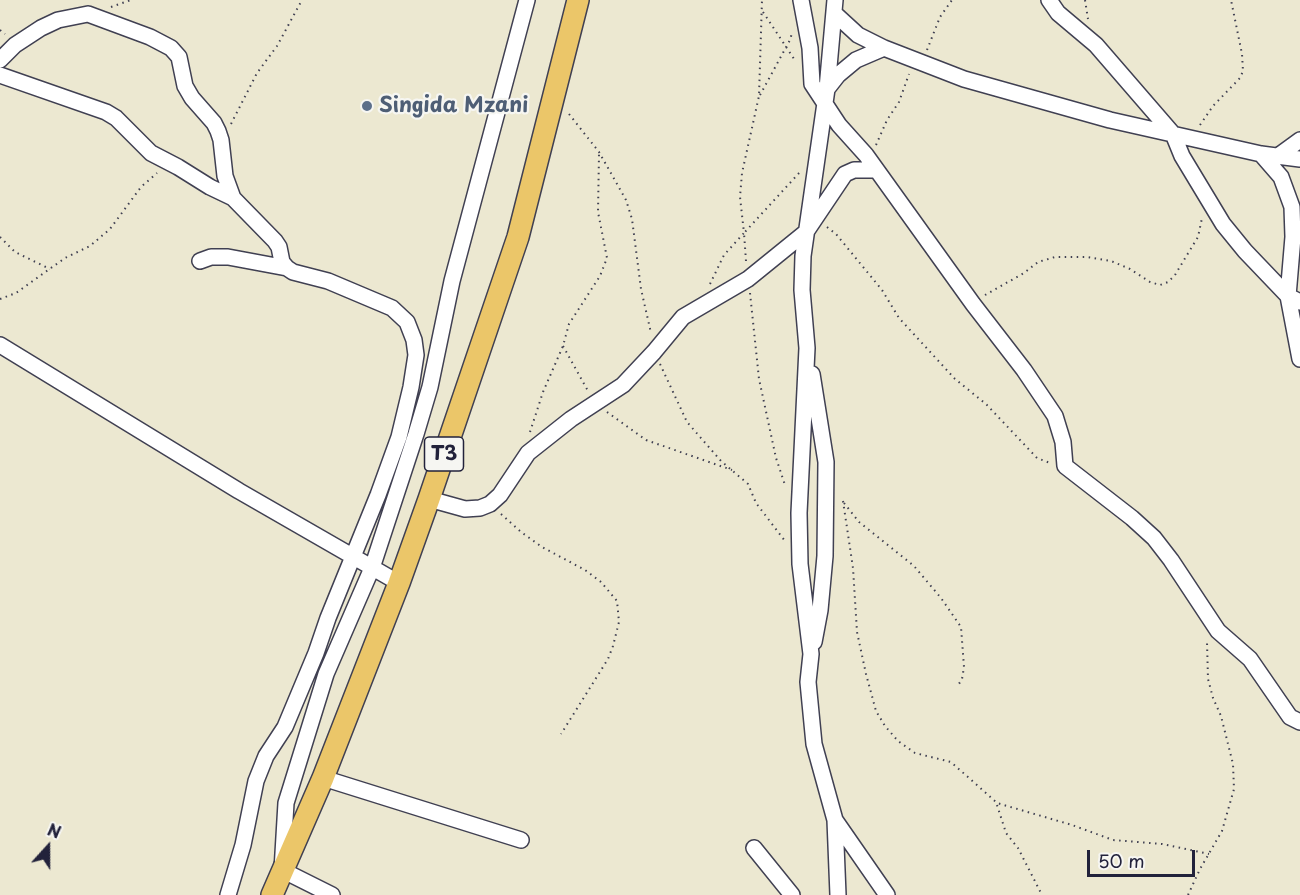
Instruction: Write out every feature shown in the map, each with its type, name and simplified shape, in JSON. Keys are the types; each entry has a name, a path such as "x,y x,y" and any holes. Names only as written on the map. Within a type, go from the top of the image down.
{"highway":[{"name":"T3","path":"272,895 323,778 429,499 518,237 578,0"}],"street":[{"path":"332,895 282,870 286,803 326,674 372,568 430,387 452,281 527,0"},
{"path":"801,0 821,91 839,124 866,155 973,304 1024,370 1055,416 1063,442 1065,466 1154,538 1218,631 1250,659 1290,717 1300,722"},
{"path":"1048,0 1058,13 1096,45 1173,134 1182,156 1223,224 1294,299"},
{"path":"834,7 821,91 819,153 806,232 802,290 807,348 826,462 823,586 808,681 814,744 835,820 838,895"},
{"path":"834,7 858,35 946,73 1110,120 1261,154 1300,159"},
{"path":"0,60 15,45 41,28 58,20 88,14 150,37 171,48 179,57 186,86 192,99 214,123 221,140 225,176 233,198"},
{"path":"821,91 855,60 884,48"},
{"path":"0,75 106,112 129,129 151,153 233,198 275,241 279,247 282,262 287,268"},
{"path":"1278,156 1300,140"},
{"path":"1261,154 1281,177 1292,207 1294,299 1300,359"},
{"path":"429,499 465,509 480,508 490,504 500,495 528,453 547,437 623,385 683,317 748,279 806,232 845,174 854,170 876,170"},
{"path":"200,261 211,257 228,257 287,268 358,293 392,308 402,316 414,340 416,356 399,437 285,726 267,756 256,781 243,845 228,895"},
{"path":"0,345 68,388 399,583"},
{"path":"807,348 799,513 800,564 811,654"},
{"path":"323,778 521,840"},
{"path":"835,820 887,895"},
{"path":"754,848 792,895"}],"path":[{"path":"222,149 234,118 257,73 277,46 302,0"},
{"path":"762,0 759,96 742,173 740,197 759,379 783,481 799,513"},
{"path":"866,155 876,144 940,17 952,0"},
{"path":"1192,138 1204,119 1240,78 1243,71 1242,54 1231,0"},
{"path":"762,10 785,48 821,91"},
{"path":"759,96 785,48"},
{"path":"554,95 599,152 626,200 632,219 638,267 654,352 682,414 708,447 748,484 756,503 800,564"},
{"path":"528,453 531,428 543,392 563,346 569,324 600,276 607,258 598,212 599,152"},
{"path":"701,306 724,255 819,153"},
{"path":"0,299 29,285 65,258 90,246 110,229 141,187 171,163"},
{"path":"973,304 1038,262 1055,257 1087,257 1111,261 1154,284 1160,285 1168,282 1175,275 1198,237 1204,193"},
{"path":"816,218 836,234 882,290 899,318 955,379 986,404 1037,458 1065,466"},
{"path":"0,237 15,252 50,269"},
{"path":"563,346 595,404 646,441 733,471"},
{"path":"840,496 859,522 881,542 914,566 941,598 961,627 964,667 962,679 957,687"},
{"path":"843,501 853,568 857,632 876,711 898,741 915,753 951,762 996,803 1072,825 1113,840 1162,844 1209,854"},
{"path":"490,504 521,532 542,547 601,582 617,602 619,622 608,659 561,734"},
{"path":"1188,895 1222,831 1231,806 1235,775 1221,716 1208,679 1207,635"},
{"path":"996,803 1006,833 1018,848 1042,895"}],"place":[{"name":"Singida Mzani","path":"367,106"}]}
